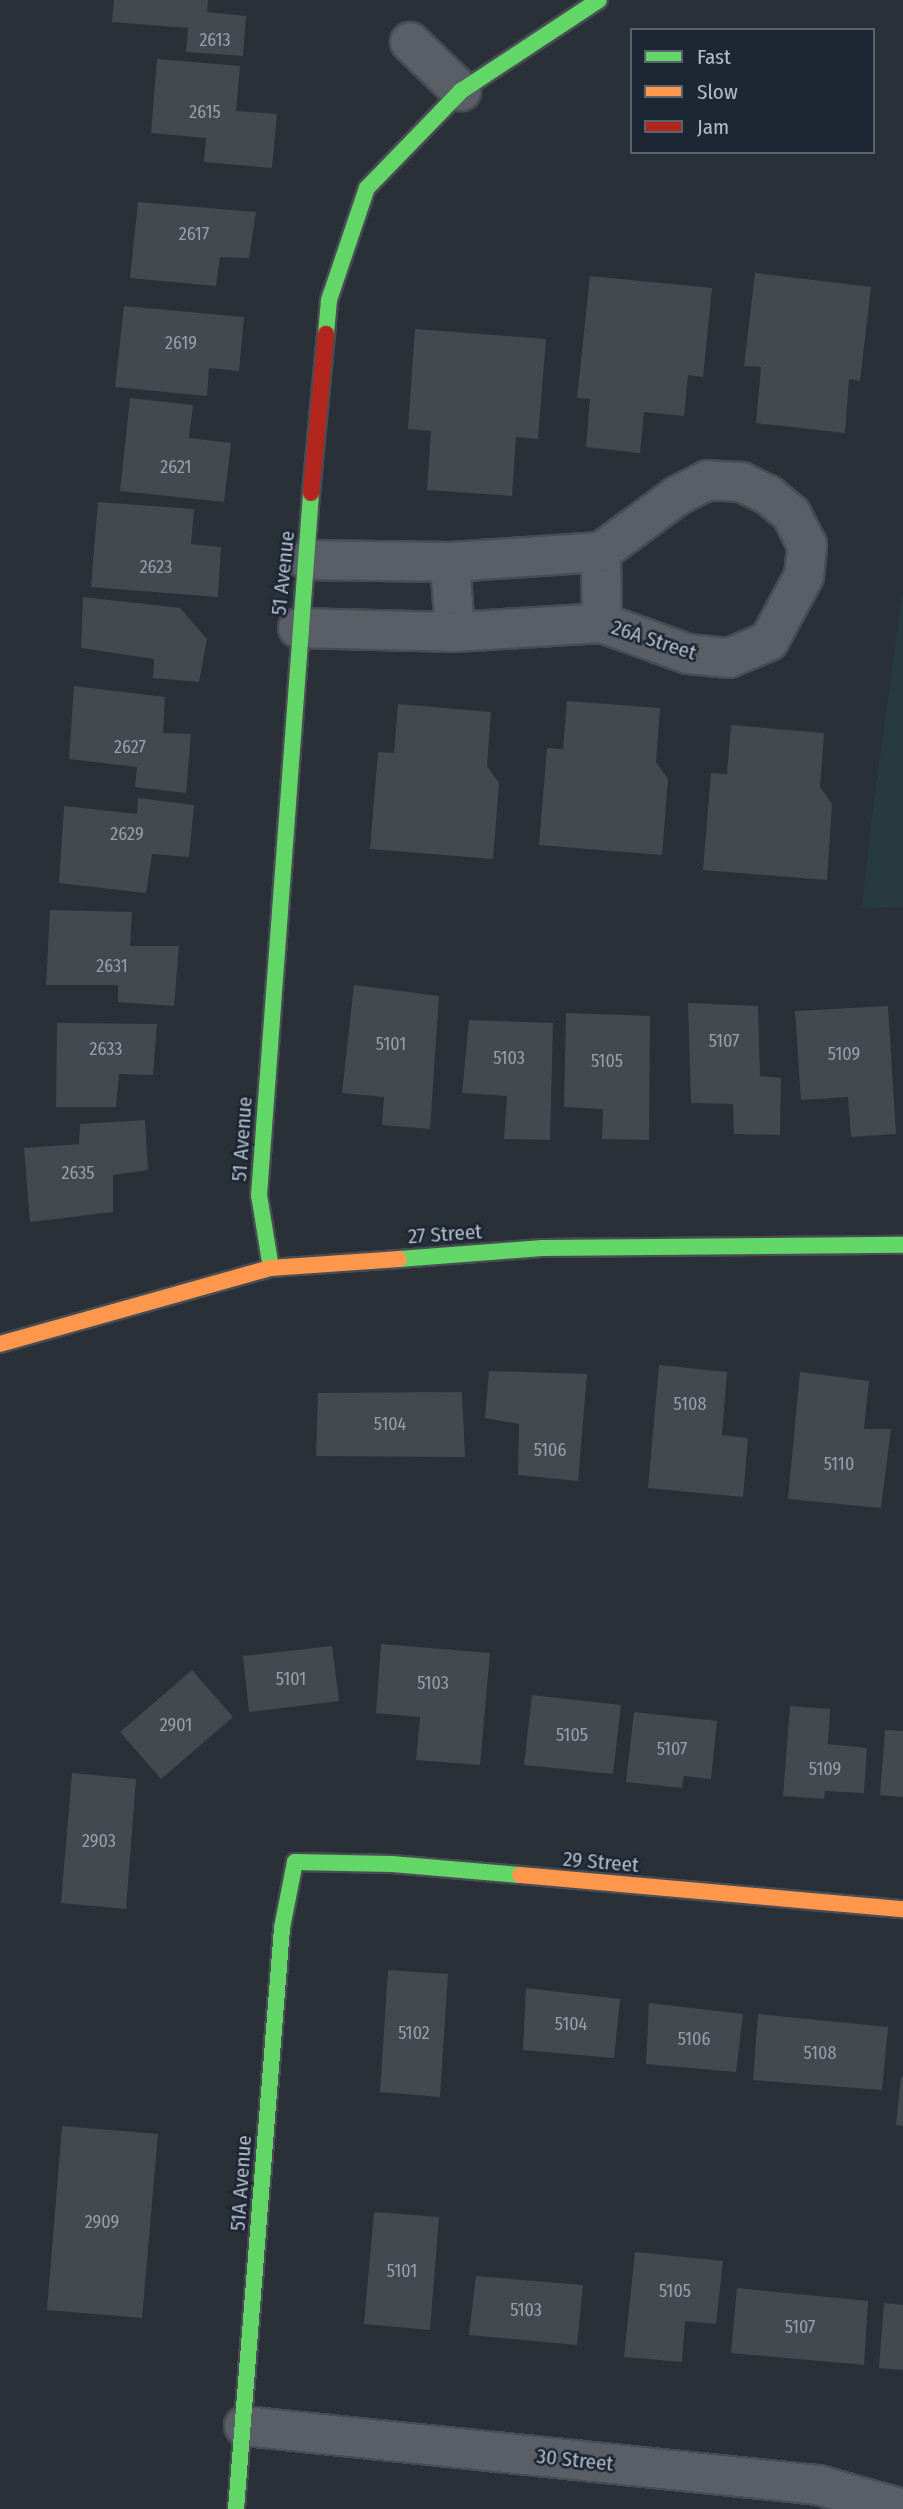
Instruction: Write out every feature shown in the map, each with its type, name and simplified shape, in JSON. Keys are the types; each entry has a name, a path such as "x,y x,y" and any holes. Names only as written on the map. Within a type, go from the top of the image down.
{"street":[{"name":"51 Avenue","path":"271,1268 258,1211 298,628 329,300 367,188 461,91 558,31 599,0"},
{"path":"410,42 461,91"},
{"name":"26A Street","path":"298,628 455,632 602,623 688,654 729,659 769,641 804,576 807,544 791,514 768,495 741,482 708,480 677,496 601,552"},
{"path":"306,560 450,562 601,552 602,623"},
{"path":"450,562 455,632"},
{"name":"27 Street","path":"0,1344 271,1268 543,1248 903,1245"},
{"name":"29 Street","path":"295,1862 392,1864 903,1909"},
{"name":"51A Avenue","path":"236,2509 282,1928 295,1862"},
{"name":"30 Street","path":"244,2426 818,2485 903,2508"}],"green space":[{"path":"903,588 903,907 862,908 872,816"}],"building":[{"path":"114,0 208,0 207,12 246,16 243,56 186,52 188,28 112,22"},
{"path":"157,59 240,66 236,111 277,114 272,168 204,162 206,138 151,133"},
{"path":"138,202 256,212 249,258 220,257 216,286 130,278"},
{"path":"755,273 871,287 860,381 849,379 845,433 756,423 761,367 744,366"},
{"path":"590,276 712,288 703,377 688,375 684,416 644,412 640,453 586,447 590,399 577,398"},
{"path":"124,306 244,317 239,371 209,368 207,396 115,387"},
{"path":"415,329 546,339 538,439 516,437 512,496 427,490 431,431 408,429"},
{"path":"130,398 193,405 189,438 231,443 224,502 120,491"},
{"path":"98,502 194,509 191,544 221,547 218,597 91,587"},
{"path":"83,597 180,608 207,639 199,682 153,678 154,659 81,648"},
{"path":"74,686 165,697 163,733 191,734 186,793 135,787 137,767 69,759"},
{"path":"567,701 660,708 656,762 668,779 662,855 539,845 547,748 563,749"},
{"path":"398,704 491,712 487,766 499,783 493,859 370,849 378,752 394,753"},
{"path":"731,725 824,733 820,787 832,804 827,880 703,870 711,773 727,774"},
{"path":"138,798 194,805 189,857 152,854 146,893 59,883 64,806 137,814"},
{"path":"50,910 132,912 130,946 179,946 174,1006 118,1002 118,985 46,985"},
{"path":"354,985 439,996 430,1129 382,1125 384,1097 342,1093"},
{"path":"688,1003 758,1006 760,1076 781,1078 780,1135 734,1134 733,1104 691,1103"},
{"path":"888,1006 896,1134 851,1137 848,1097 801,1100 795,1011"},
{"path":"566,1013 650,1016 649,1140 602,1139 603,1109 564,1107"},
{"path":"469,1020 553,1023 550,1140 504,1139 507,1096 462,1093"},
{"path":"57,1023 157,1024 153,1075 119,1074 116,1107 56,1107"},
{"path":"145,1120 148,1170 113,1175 113,1212 30,1222 24,1148 79,1144 80,1124"},
{"path":"659,1365 727,1372 722,1435 748,1438 743,1497 648,1488"},
{"path":"489,1371 587,1374 578,1481 518,1475 519,1424 485,1418"},
{"path":"800,1372 869,1381 864,1429 891,1429 881,1508 788,1499"},
{"path":"462,1392 465,1457 316,1456 318,1393"},
{"path":"381,1644 490,1653 480,1765 416,1760 420,1717 376,1713"},
{"path":"332,1646 339,1701 249,1712 243,1656"},
{"path":"192,1670 233,1717 161,1779 120,1732"},
{"path":"532,1695 621,1705 613,1774 524,1765"},
{"path":"790,1706 830,1709 828,1744 867,1748 864,1793 825,1791 824,1799 783,1796"},
{"path":"634,1712 717,1721 711,1779 684,1776 682,1788 626,1782"},
{"path":"885,1730 903,1731 903,1797 880,1795"},
{"path":"72,1773 136,1779 126,1909 61,1903"},
{"path":"388,1970 448,1974 440,2097 380,2092"},
{"path":"526,1988 620,1999 614,2058 523,2050"},
{"path":"649,2003 743,2014 736,2072 646,2064"},
{"path":"758,2014 888,2027 882,2090 753,2080"},
{"path":"903,2077 903,2126 896,2125"},
{"path":"62,2126 158,2134 142,2318 47,2310"},
{"path":"374,2212 439,2217 430,2330 364,2324"},
{"path":"635,2252 723,2261 716,2324 685,2321 682,2362 624,2357"},
{"path":"476,2276 583,2285 577,2345 469,2335"},
{"path":"737,2288 868,2301 864,2365 731,2353"},
{"path":"884,2303 903,2305 903,2370 879,2368"}],"traffic: fast":[{"path":"326,334 329,300 367,188 461,91 599,0"},
{"path":"271,1268 259,1195 311,493"},
{"path":"399,1259 543,1248 903,1245"},
{"path":"236,2509 282,1928 295,1862 392,1864 520,1875"}],"traffic: slow":[{"path":"0,1344 271,1268 399,1259"},
{"path":"520,1875 903,1909"}],"traffic: jam":[{"path":"311,493 326,334"}]}
